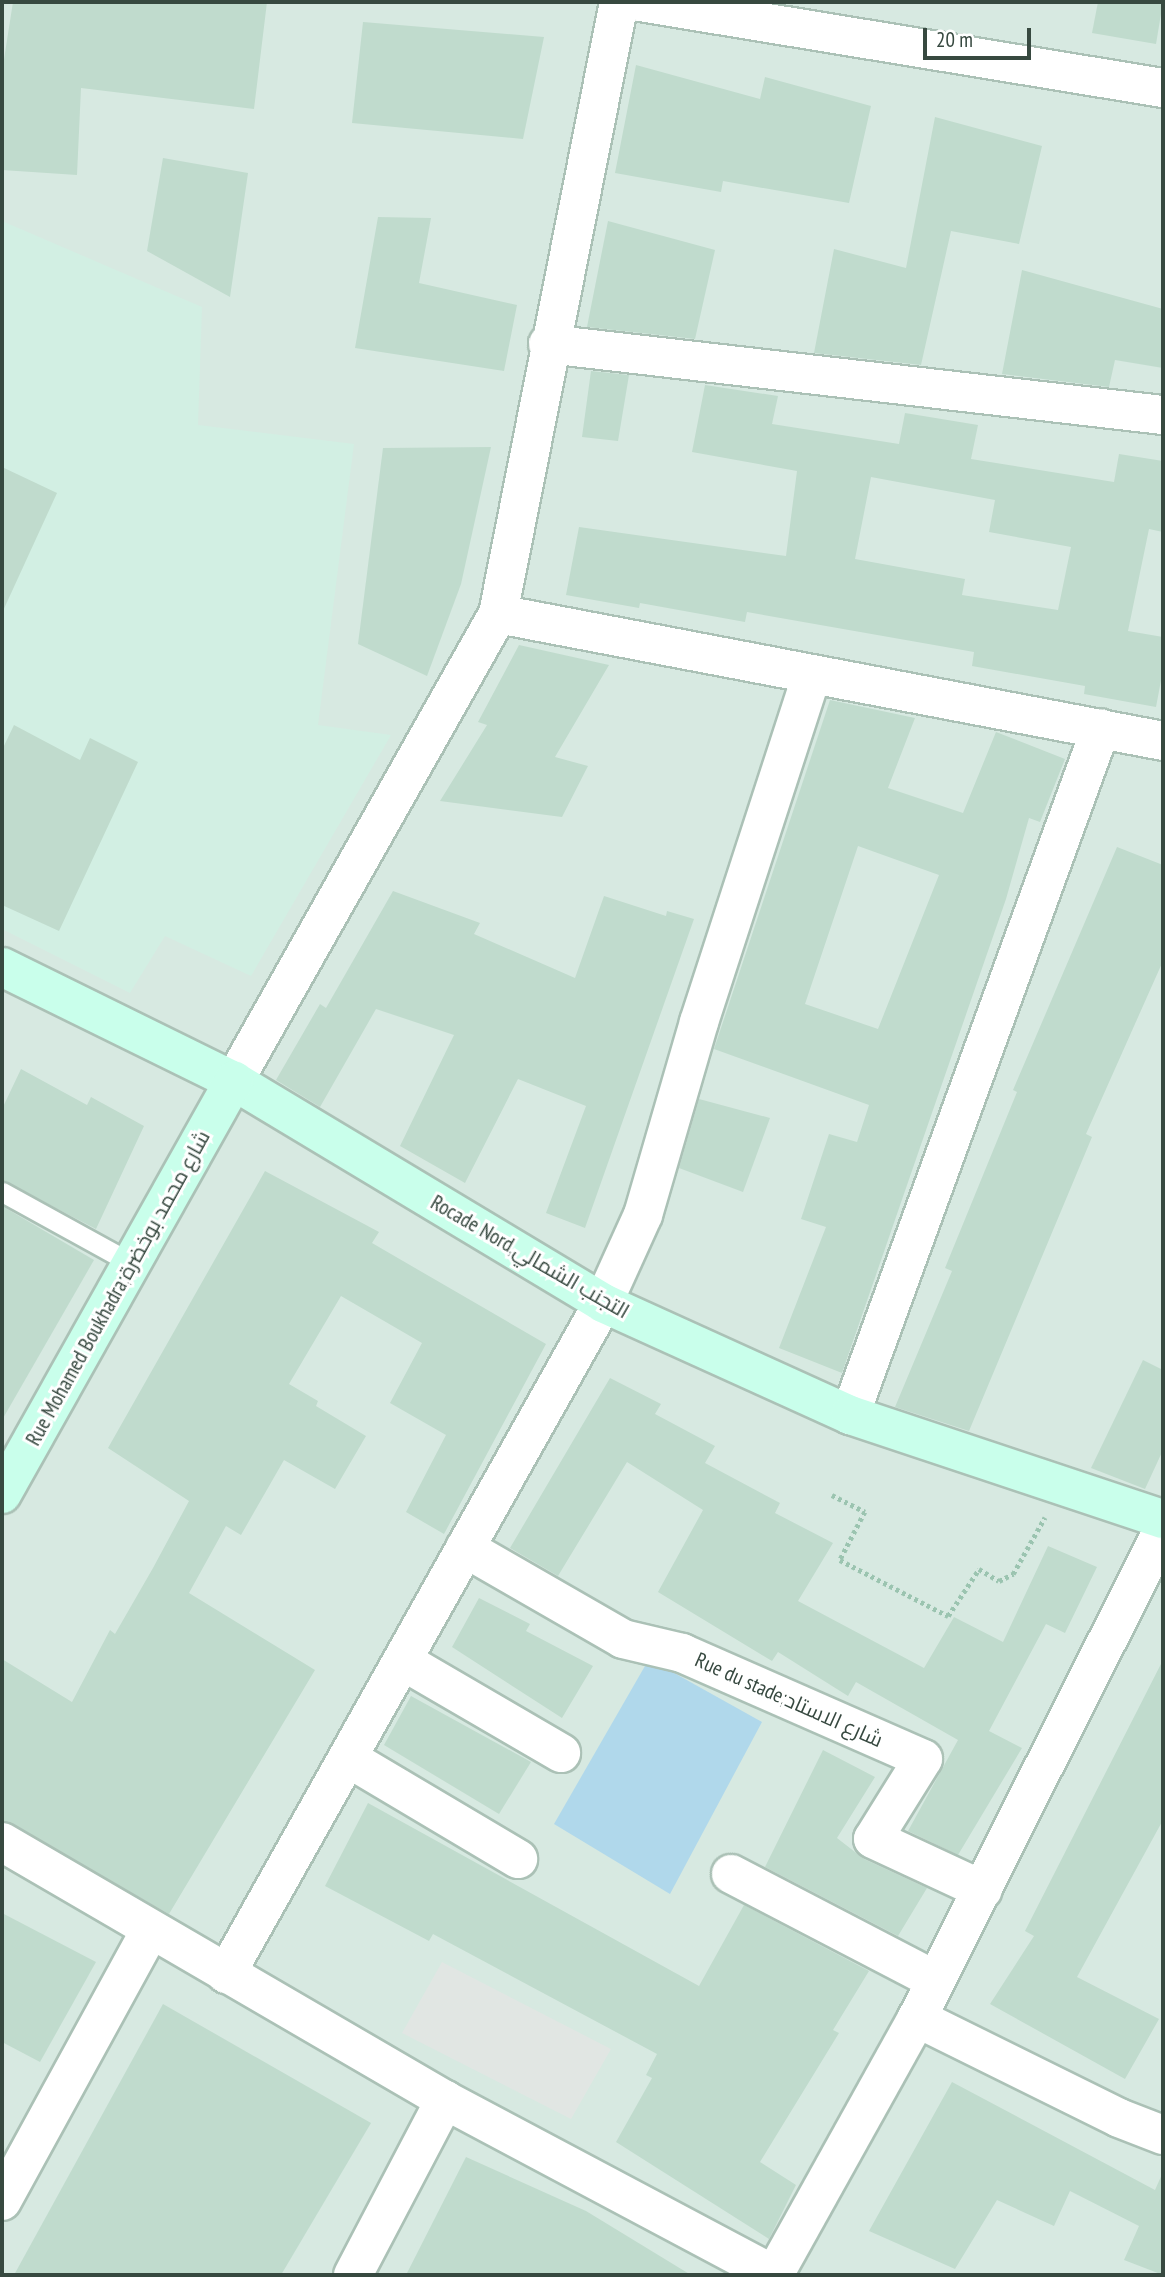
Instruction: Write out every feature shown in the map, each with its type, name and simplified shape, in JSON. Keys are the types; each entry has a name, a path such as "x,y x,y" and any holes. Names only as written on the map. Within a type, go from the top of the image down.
{"main road":[{"name":"Rocade Nord,التجنب الشمالي","path":"2,967 234,1080 603,1303 850,1415 1163,1519"},
{"name":"Rue Mohamed Boukhadra;شارع محمد بوخضرة","path":"2,1494 234,1080"}],"street":[{"path":"234,1080 498,614 548,344 619,2"},
{"path":"640,2 1163,88"},
{"path":"548,344 1163,415"},
{"path":"498,614 1163,741"},
{"path":"226,1974 603,1303 643,1215 663,1154 699,1022 812,675"},
{"path":"850,1415 1101,728"},
{"path":"2,1842 150,1931 445,2099 774,2275 917,2018 1163,1530"},
{"name":"Rue du stade;شارع الاستاد","path":"466,1548 623,1639 682,1653 923,1759 873,1839 983,1890"},
{"path":"402,1661 561,1754"},
{"path":"348,1758 518,1859"},
{"path":"731,1874 935,1980"},
{"path":"2,2201 150,1931"},
{"path":"917,2018 1119,2118 1163,2135"},
{"path":"353,2275 445,2099"}],"lane":[{"path":"2,1192 133,1264"}],"path":[{"path":"832,1495 864,1512 840,1560 948,1616 979,1569 999,1581 1013,1574 1062,1486"}],"shaded area":[{"path":"2,2 1163,2 1163,2275 2,2275"},
{"path":"2,221 202,307 198,425 354,444 318,725 391,735 251,976 165,936 130,993 2,929"},
{"path":"649,1659 762,1722 670,1894 554,1824"},
{"path":"442,1962 611,2049 571,2119 402,2033"}],"building":[{"path":"13,2 267,2 254,109 81,88 77,175 2,170 2,72"},
{"path":"1098,2 1163,2 1156,44 1092,33"},
{"path":"363,22 544,37 523,139 352,123"},
{"path":"636,65 760,99 765,77 871,106 849,203 723,181 721,192 615,173"},
{"path":"935,117 1042,146 1019,244 951,231 921,365 814,353 834,249 906,268"},
{"path":"163,158 248,173 230,297 147,251"},
{"path":"378,217 431,218 419,283 517,305 504,371 355,348"},
{"path":"608,221 715,250 695,339 587,327"},
{"path":"1022,270 1163,309 1163,368 1115,360 1109,387 1002,374"},
{"path":"591,371 629,375 618,441 582,437"},
{"path":"705,385 778,396 772,424 899,444 905,413 978,425 971,459 1114,482 1119,454 1163,461 1163,532 1149,529 1128,631 1163,637 1163,670 1156,707 1084,694 1085,686 972,666 974,652 747,612 745,622 640,603 639,608 566,595 579,527 786,556 797,471 692,452","holes":["871,477 995,500 989,532 1071,547 1058,610 962,595 965,579 855,559"]},
{"path":"491,447 461,584 427,676 358,644 383,448"},
{"path":"2,467 57,493 2,613"},
{"path":"519,645 609,665 555,757 588,766 562,817 440,801 487,725 478,722"},
{"path":"830,700 915,718 888,788 963,813 996,732 1065,759 1040,822 1029,818 1006,899 842,1373 779,1348 826,1227 801,1219 829,1134 857,1142 869,1105 714,1049","holes":["858,846 939,875 878,1029 805,1004"]},
{"path":"14,725 80,760 90,738 138,762 59,931 2,905 2,750"},
{"path":"1117,847 1163,865 1163,961 1086,1134 1092,1137 969,1431 895,1407 952,1271 945,1268 1017,1092 1013,1090"},
{"path":"393,891 480,923 474,934 575,978 604,896 666,916 667,911 694,919 585,1228 546,1213 586,1106 518,1079 465,1183 400,1146 454,1035 376,1009 320,1107 276,1080 320,1004 326,1008"},
{"path":"21,1069 87,1105 91,1097 144,1126 96,1229 2,1180 2,1109"},
{"path":"699,1099 770,1118 743,1192 679,1168"},
{"path":"265,1171 379,1232 372,1243 546,1344 444,1534 406,1512 446,1435 390,1403 422,1343 341,1296 289,1384 318,1401 316,1406 366,1436 335,1489 284,1460 241,1535 226,1526 189,1593 315,1670 169,1914 2,1820 2,1659 72,1702 110,1630 115,1634 153,1568 189,1501 108,1448"},
{"path":"2,1206 94,1260 2,1420"},
{"path":"1143,1360 1163,1370 1163,1450 1145,1489 1091,1468"},
{"path":"610,1378 661,1404 655,1414 715,1446 705,1463 780,1503 775,1513 833,1543 798,1601 924,1668 954,1617 1003,1642 1048,1546 1097,1567 1065,1633 1046,1624 989,1731 1022,1748 958,1855 908,1831 958,1740 856,1682 848,1696 778,1652 772,1661 658,1592 703,1510 627,1462 558,1576 510,1548"},
{"path":"479,1598 530,1624 526,1631 593,1666 562,1718 452,1647"},
{"path":"1163,1660 1163,1820 1077,1977 1159,2019 1125,2079 990,2004 1034,1936 1025,1931"},
{"path":"411,1696 531,1762 499,1814 384,1745"},
{"path":"823,1750 875,1777 837,1838 864,1859 927,1888 898,1936 765,1867"},
{"path":"368,1803 699,1986 744,1905 869,1971 833,2030 839,2033 760,2162 796,2185 769,2239 616,2142 652,2078 646,2075 657,2054 433,1934 429,1941 325,1886"},
{"path":"2,1913 96,1962 40,2062 2,2042"},
{"path":"163,2004 371,2123 281,2275 14,2275"},
{"path":"952,2082 1155,2190 1163,2172 1163,2275 1124,2260 1139,2226 1070,2191 1054,2226 997,2200 955,2269 869,2231"},
{"path":"466,2157 586,2211 691,2275 406,2275"}]}
